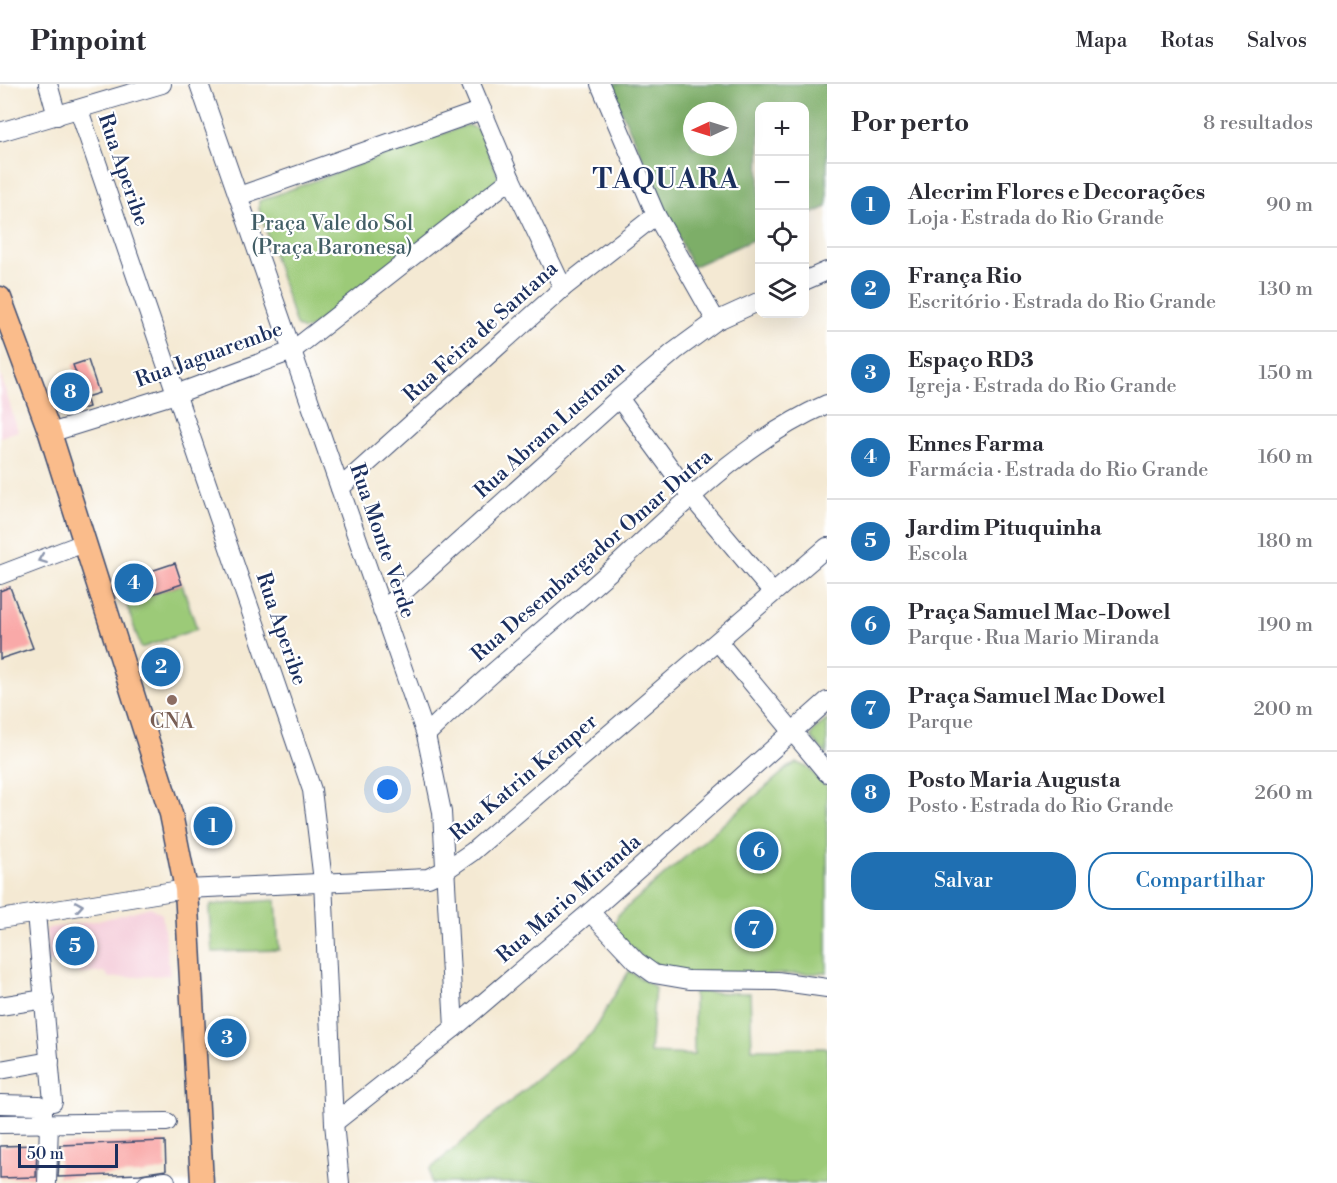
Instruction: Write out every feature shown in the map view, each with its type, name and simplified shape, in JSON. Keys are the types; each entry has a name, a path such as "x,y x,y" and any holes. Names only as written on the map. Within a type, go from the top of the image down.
{"main road":[{"path":"0,298 50,433 171,814 186,889 202,1183"}],"street":[{"path":"48,84 57,116"},
{"path":"0,132 162,84"},
{"name":"Rua Monte Verde","path":"199,84 426,735 442,812 454,1028"},
{"path":"471,84 511,179 563,288"},
{"path":"600,84 656,214 716,321"},
{"name":"Rua Aperibe","path":"79,110 312,790 323,881 334,1123 340,1183"},
{"path":"239,196 482,110"},
{"name":"Rua Jaguarembe","path":"50,433 176,394 292,351 511,179"},
{"name":"Rua Feira de Santana","path":"340,488 563,288 656,214"},
{"path":"809,279 827,271"},
{"name":"Rua Abram Lustman","path":"382,611 619,398 716,321 755,303"},
{"path":"619,398 690,495 772,592"},
{"name":"Rua Desembargador Omar Dutra","path":"426,735 461,700 615,567 690,495 778,430 827,404"},
{"path":"0,576 84,543"},
{"name":"Rua Katrin Kemper","path":"0,919 186,889 428,878 446,870 472,852 719,643 772,592 827,547"},
{"path":"719,643 827,773"},
{"name":"Rua Mario Miranda","path":"334,1123 454,1028 590,912 827,701"},
{"path":"590,912 636,962 654,974 689,980 777,981 827,988"},
{"path":"36,913 52,1102"},
{"path":"0,1006 45,999"},
{"path":"0,1070 50,1061"},
{"path":"0,1104 35,1103 43,1110 46,1125 47,1183"},
{"path":"0,1124 167,1122"}],"shaded area":[{"path":"0,373 18,431 0,437"},
{"path":"150,907 162,914 170,975 109,978 105,972 79,974 78,959 48,962 46,930 49,928 102,920"}],"green space":[{"path":"609,84 827,84 827,207 809,215 809,102 755,102 755,239 692,267"},
{"name":"Praça Vale do Sol (Praça Baronesa)","path":"467,125 478,129 498,175 498,181 310,328 303,330 296,325 259,209 259,201"},
{"path":"182,584 197,629 141,648 126,603"},
{"path":"827,720 827,755 811,737 814,730"},
{"path":"797,763 807,767 827,787 827,973 677,977 658,971 618,935 614,926 618,915 789,767"},
{"path":"276,900 279,950 212,952 209,910 211,905"},
{"path":"629,971 655,987 650,1053 694,1055 694,992 750,993 752,1049 827,1048 827,1183 431,1183 430,1169 592,1033"}],"building":[{"path":"88,360 99,393 86,397 89,407 63,415 55,388 79,381 73,365"},
{"path":"175,563 182,584 135,600 127,579"},
{"path":"10,587 33,648 0,659 0,591"},
{"path":"165,1141 166,1170 140,1174 58,1177 60,1145"},
{"path":"37,1145 36,1177 0,1178 0,1146"}],"place":[{"name":"Posto Maria Augusta","path":"70,392"},
{"name":"Ennes Farma","path":"134,583"},
{"name":"França Rio","path":"161,667"},
{"name":"CNA","path":"172,700"},
{"name":"Alecrim Flores e Decorações","path":"213,826"},
{"name":"Praça Samuel Mac-Dowel","path":"759,851"},
{"name":"Praça Samuel Mac Dowel","path":"754,929"},
{"name":"Jardim Pituquinha","path":"75,946"},
{"name":"Espaço RD3","path":"227,1038"}],"district":[{"name":"TAQUARA","path":"666,180"}]}
